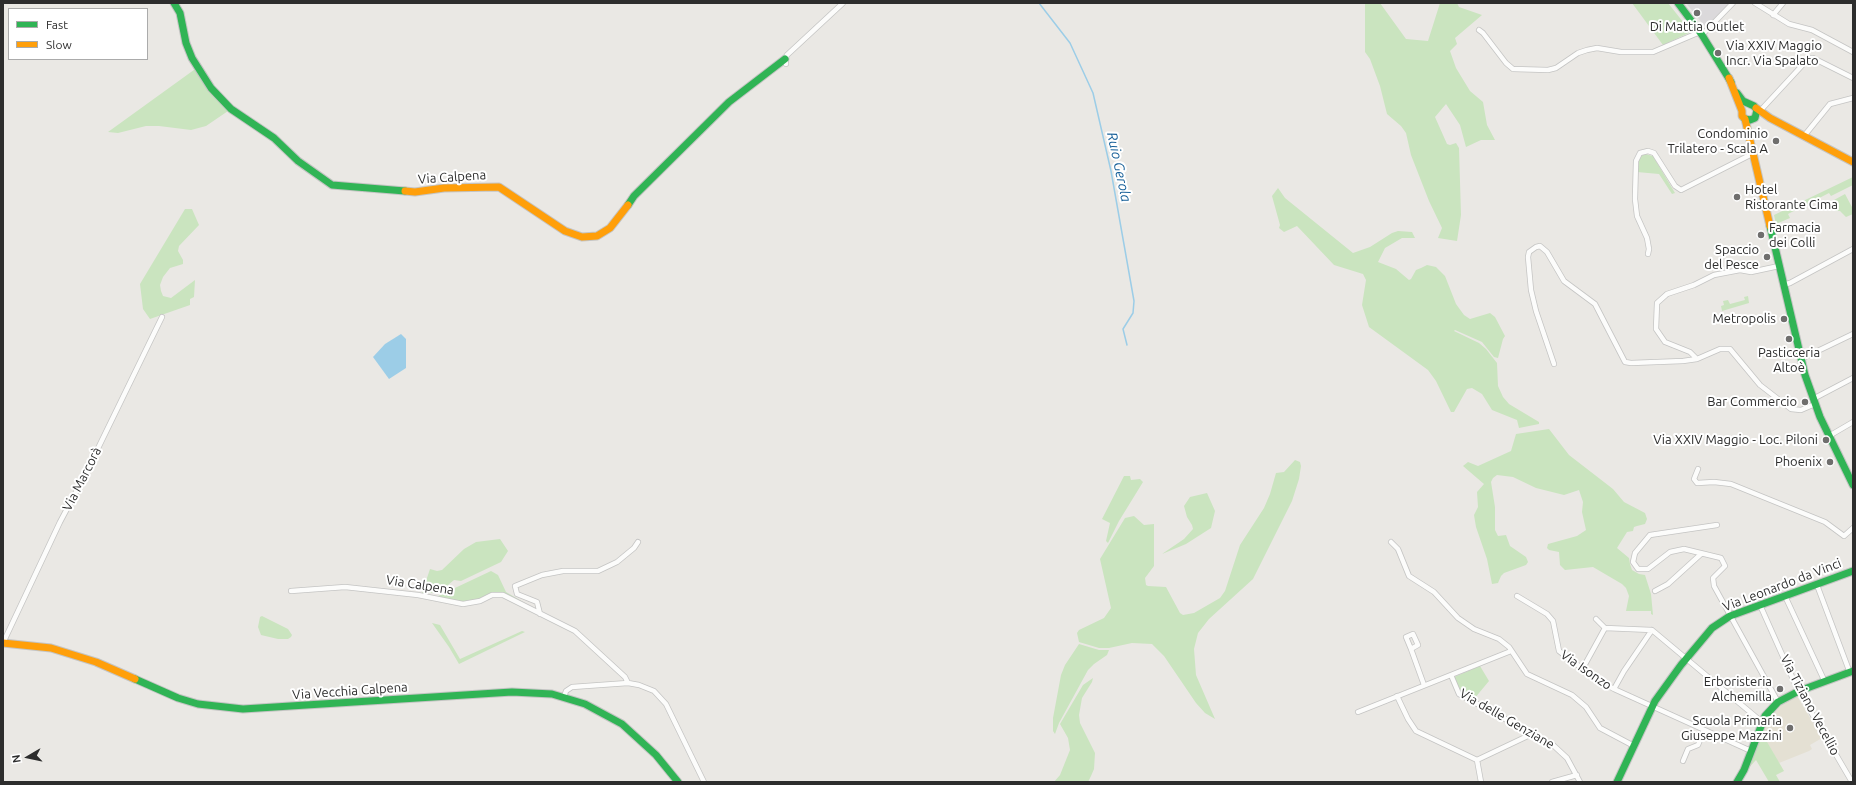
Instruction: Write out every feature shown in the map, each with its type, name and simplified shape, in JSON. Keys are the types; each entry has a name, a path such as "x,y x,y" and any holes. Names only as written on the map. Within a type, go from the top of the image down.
{"street":[{"name":"Via Calpena","path":"174,3 180,13 186,43 192,58 202,76 214,92 231,109 274,138 298,160 332,185 415,192 444,188 499,187 565,231 582,237 597,236 610,228 634,196 728,102 786,62 787,55 843,3"},
{"path":"1479,30 1506,63 1513,69 1546,70 1556,68 1578,53 1597,48 1620,52 1653,52 1661,50 1701,33 1733,3"},
{"path":"1755,3 1789,24 1812,30 1853,52"},
{"path":"1773,15 1783,3"},
{"path":"1679,4 1701,33 1741,98 1758,114"},
{"path":"1853,78 1813,58 1809,58 1758,114 1749,130 1752,154 1801,359 1814,402 1853,485"},
{"path":"1729,78 1742,111 1745,106 1853,162"},
{"path":"1804,136 1830,104 1853,98"},
{"path":"1648,254 1649,249 1647,238 1637,216 1635,198 1636,162 1640,153 1648,151 1654,153 1675,186 1681,190 1752,154"},
{"path":"1554,364 1536,311 1531,290 1528,257 1529,252 1540,246 1547,252 1564,281 1595,304 1625,362 1684,362 1697,359 1720,348 1730,349 1751,372 1760,385 1792,410 1801,410 1853,378"},
{"path":"1783,285 1790,283 1853,249"},
{"path":"1697,359 1690,352 1671,346 1661,338 1656,330 1657,303 1659,300 1667,294 1694,285 1714,275 1740,270 1751,272 1779,266"},
{"name":"Via Marcorà","path":"3,643 60,522 162,317"},
{"path":"1801,359 1853,334"},
{"path":"1829,436 1853,422"},
{"path":"1698,469 1694,479 1697,483 1714,482 1731,484 1825,522 1844,536 1853,528"},
{"path":"1717,525 1652,534 1646,537 1634,553 1633,559 1635,565 1638,569 1645,570 1675,550 1687,549 1701,554 1720,557 1725,564 1725,568 1713,578 1713,584 1778,702"},
{"name":"Via Calpena","path":"542,612 537,602 517,594 515,586 542,575 563,572 598,571 617,562 634,548 638,542"},
{"path":"1391,542 1398,549 1407,573 1411,578 1434,592 1451,611 1467,625 1496,637 1511,651 1527,674 1572,694 1586,707 1600,728 1634,746"},
{"path":"1655,591 1668,584 1701,554"},
{"name":"Via Leonardo da Vinci","path":"1617,782 1652,707 1668,681 1712,628 1730,616 1853,571"},
{"path":"1737,782 1743,772 1765,716 1778,702 1799,691 1851,672 1817,585"},
{"name":"Via Calpena","path":"290,591 345,588 418,595 463,604 500,594 542,612 575,631 625,677 628,683"},
{"name":"Via Isonzo","path":"1517,596 1547,614 1553,621 1556,630 1557,649 1596,679 1614,690 1751,752"},
{"path":"1785,596 1825,682"},
{"name":"Via Tiziano Vecellio","path":"1760,605 1799,691 1852,782"},
{"path":"1596,619 1605,628 1652,630 1762,722"},
{"path":"1583,668 1605,628"},
{"path":"1614,690 1624,670 1652,630"},
{"name":"Via Vecchia Calpena","path":"3,643 51,648 74,654 178,698 198,704 237,709 278,708 512,692 540,692 564,696 598,710 632,732 656,755 678,782"},
{"path":"1411,649 1424,685"},
{"path":"1358,712 1511,651"},
{"name":"Via delle Genziane","path":"1451,675 1459,694 1546,739 1560,750 1580,782"},
{"path":"564,696 566,691 572,687 628,683 647,687 654,691 663,699 704,782"},
{"path":"1397,696 1408,719 1416,731 1477,760"},
{"path":"1683,761 1688,748 1698,745 1704,730"},
{"path":"1477,760 1534,733"},
{"path":"1477,760 1482,782"},
{"path":"1848,775 1853,772"},
{"path":"1552,782 1577,775"}],"shaded area":[{"path":"1686,3 1730,3 1706,28"},
{"name":"Scuola Primaria Giuseppe Mazzini","path":"1797,696 1822,738 1810,745 1812,749 1809,751 1779,763 1762,733 1769,715 1781,703"}],"green space":[{"path":"1365,3 1380,3 1406,39 1428,41 1440,3 1457,3 1459,7 1482,15 1455,38 1457,44 1450,51 1456,68 1470,91 1483,102 1487,125 1495,140 1481,140 1466,147 1460,125 1446,104 1435,117 1447,144 1450,145 1456,143 1459,148 1461,215 1457,241 1438,238 1442,228 1429,201 1411,155 1406,133 1401,126 1387,114 1380,86 1370,59 1365,52"},
{"path":"1632,3 1668,3 1691,32 1663,45"},
{"path":"198,67 231,109 206,126 191,130 146,126 118,133 108,132"},
{"path":"1645,154 1653,156 1675,193 1672,194 1659,174 1637,172 1638,162 1641,156"},
{"path":"1853,177 1853,185 1831,196 1829,193 1788,214 1790,218 1776,224 1774,215"},
{"path":"1278,188 1285,198 1353,253 1370,247 1392,233 1398,231 1412,232 1415,238 1402,238 1385,248 1378,262 1396,269 1409,280 1416,270 1427,265 1436,267 1445,276 1456,304 1464,315 1470,319 1490,313 1495,317 1505,336 1498,358 1494,357 1482,342 1455,330 1454,331 1479,343 1486,349 1497,363 1498,386 1503,397 1509,404 1539,422 1539,424 1519,428 1517,420 1492,410 1482,394 1472,388 1467,389 1454,412 1451,412 1436,381 1428,370 1369,327 1362,305 1366,280 1363,274 1334,265 1297,226 1284,232 1279,228 1280,225 1272,196"},
{"path":"1845,194 1853,209 1853,214 1846,217 1840,211 1834,211 1837,206 1834,200"},
{"path":"185,209 192,209 199,225 179,246 178,251 183,260 183,264 170,268 163,277 160,285 163,296 171,298 195,280 194,297 190,299 190,305 150,319 143,309 140,284"},
{"path":"1748,296 1749,303 1722,311 1721,306 1724,305 1723,301 1728,300 1730,304 1745,300 1744,297"},
{"path":"1549,429 1569,455 1613,489 1624,502 1645,513 1647,519 1645,524 1634,527 1633,531 1627,532 1617,548 1629,558 1632,570 1639,574 1645,575 1651,594 1653,615 1651,614 1651,611 1626,611 1629,596 1626,588 1622,584 1593,567 1565,570 1560,565 1559,552 1549,550 1547,548 1548,544 1577,536 1586,530 1582,512 1583,502 1579,490 1564,495 1536,488 1513,477 1497,475 1491,482 1495,507 1495,530 1498,536 1506,535 1510,546 1526,557 1528,562 1526,565 1504,573 1498,583 1492,584 1487,559 1476,527 1474,515 1478,507 1477,492 1484,484 1463,466 1468,462 1478,466 1511,451 1516,434"},
{"path":"1295,460 1300,462 1301,466 1299,479 1292,501 1253,579 1209,619 1198,633 1194,649 1196,675 1215,719 1205,713 1196,703 1164,656 1152,644 1132,643 1109,648 1099,648 1079,642 1077,633 1079,630 1104,618 1111,608 1100,559 1125,518 1134,516 1144,525 1154,524 1154,566 1145,578 1146,585 1166,587 1180,613 1183,615 1194,613 1220,598 1225,591 1240,545 1264,508 1276,473 1284,472"},
{"path":"1124,476 1130,476 1131,480 1140,479 1143,482 1119,521 1108,543 1106,541 1110,523 1102,519"},
{"path":"1207,493 1215,511 1211,528 1186,544 1162,554 1184,539 1193,529 1187,517 1184,506 1190,497"},
{"path":"500,539 508,551 501,562 461,581 454,580 442,590 431,593 422,593 430,569 437,571 442,570 464,549 476,542"},
{"path":"491,571 498,575 506,592 535,609 499,594 464,604 430,597 438,596"},
{"path":"262,616 288,629 292,635 291,637 288,639 278,639 261,635 258,627 260,617"},
{"path":"432,623 440,625 460,659 522,631 525,632 459,664"},
{"path":"1079,644 1099,650 1109,650 1107,655 1088,670 1059,723 1055,734 1053,731 1053,718 1061,675 1065,665"},
{"path":"1480,666 1489,681 1474,699 1460,691 1454,677"},
{"path":"1093,678 1082,698 1079,715 1080,723 1095,753 1094,769 1088,782 1054,782 1060,775 1070,750 1068,738 1060,724 1083,685"},
{"path":"1762,733 1784,771 1776,775 1780,782 1769,782 1756,760 1746,771"}],"water":[{"path":"401,334 406,339 406,368 389,379 373,357 385,344"}],"waterway":[{"name":"Ruio Gerola","path":"1039,3 1070,43 1093,93 1111,171 1134,301 1133,313 1123,329 1127,345"}],"traffic: fast":[{"path":"174,3 180,13 186,43 192,58 211,88 231,109 274,138 298,161 332,185 405,191"},
{"path":"1678,3 1702,35 1731,82"},
{"path":"628,205 634,196 729,102 785,59"},
{"path":"1737,93 1743,101 1754,106 1757,110 1755,118 1750,120 1745,119"},
{"path":"1770,226 1805,375 1820,417 1853,485"},
{"path":"1617,782 1655,701 1681,665 1712,628 1730,616 1853,571"},
{"path":"1737,782 1744,770 1765,716 1778,702 1799,691 1853,671"},
{"path":"135,679 178,698 198,704 243,709 512,692 552,694 585,704 622,724 656,755 678,782"}],"traffic: slow":[{"path":"1729,78 1742,111 1742,116 1745,119 1770,226"},
{"path":"1756,108 1770,118 1853,162"},
{"path":"405,191 415,192 444,188 499,187 565,231 582,237 597,236 610,228 628,205"},
{"path":"3,643 51,648 96,662 135,679"}],"place":[{"name":"Di Mattia Outlet","path":"1697,13"},
{"name":"Via XXIV Maggio Incr. Via Spalato","path":"1718,53"},
{"name":"Condominio Trilatero - Scala A","path":"1776,141"},
{"name":"Hotel Ristorante Cima","path":"1737,197"},
{"name":"Farmacia dei Colli","path":"1761,235"},
{"name":"Spaccio del Pesce","path":"1767,257"},
{"name":"Metropolis","path":"1784,319"},
{"name":"Pasticceria Altoè","path":"1789,339"},
{"name":"Bar Commercio","path":"1805,402"},
{"name":"Via XXIV Maggio - Loc. Piloni","path":"1826,440"},
{"name":"Phoenix","path":"1830,462"},
{"name":"Erboristeria Alchemilla","path":"1780,689"},
{"name":"Scuola Primaria Giuseppe Mazzini","path":"1790,728"}]}
